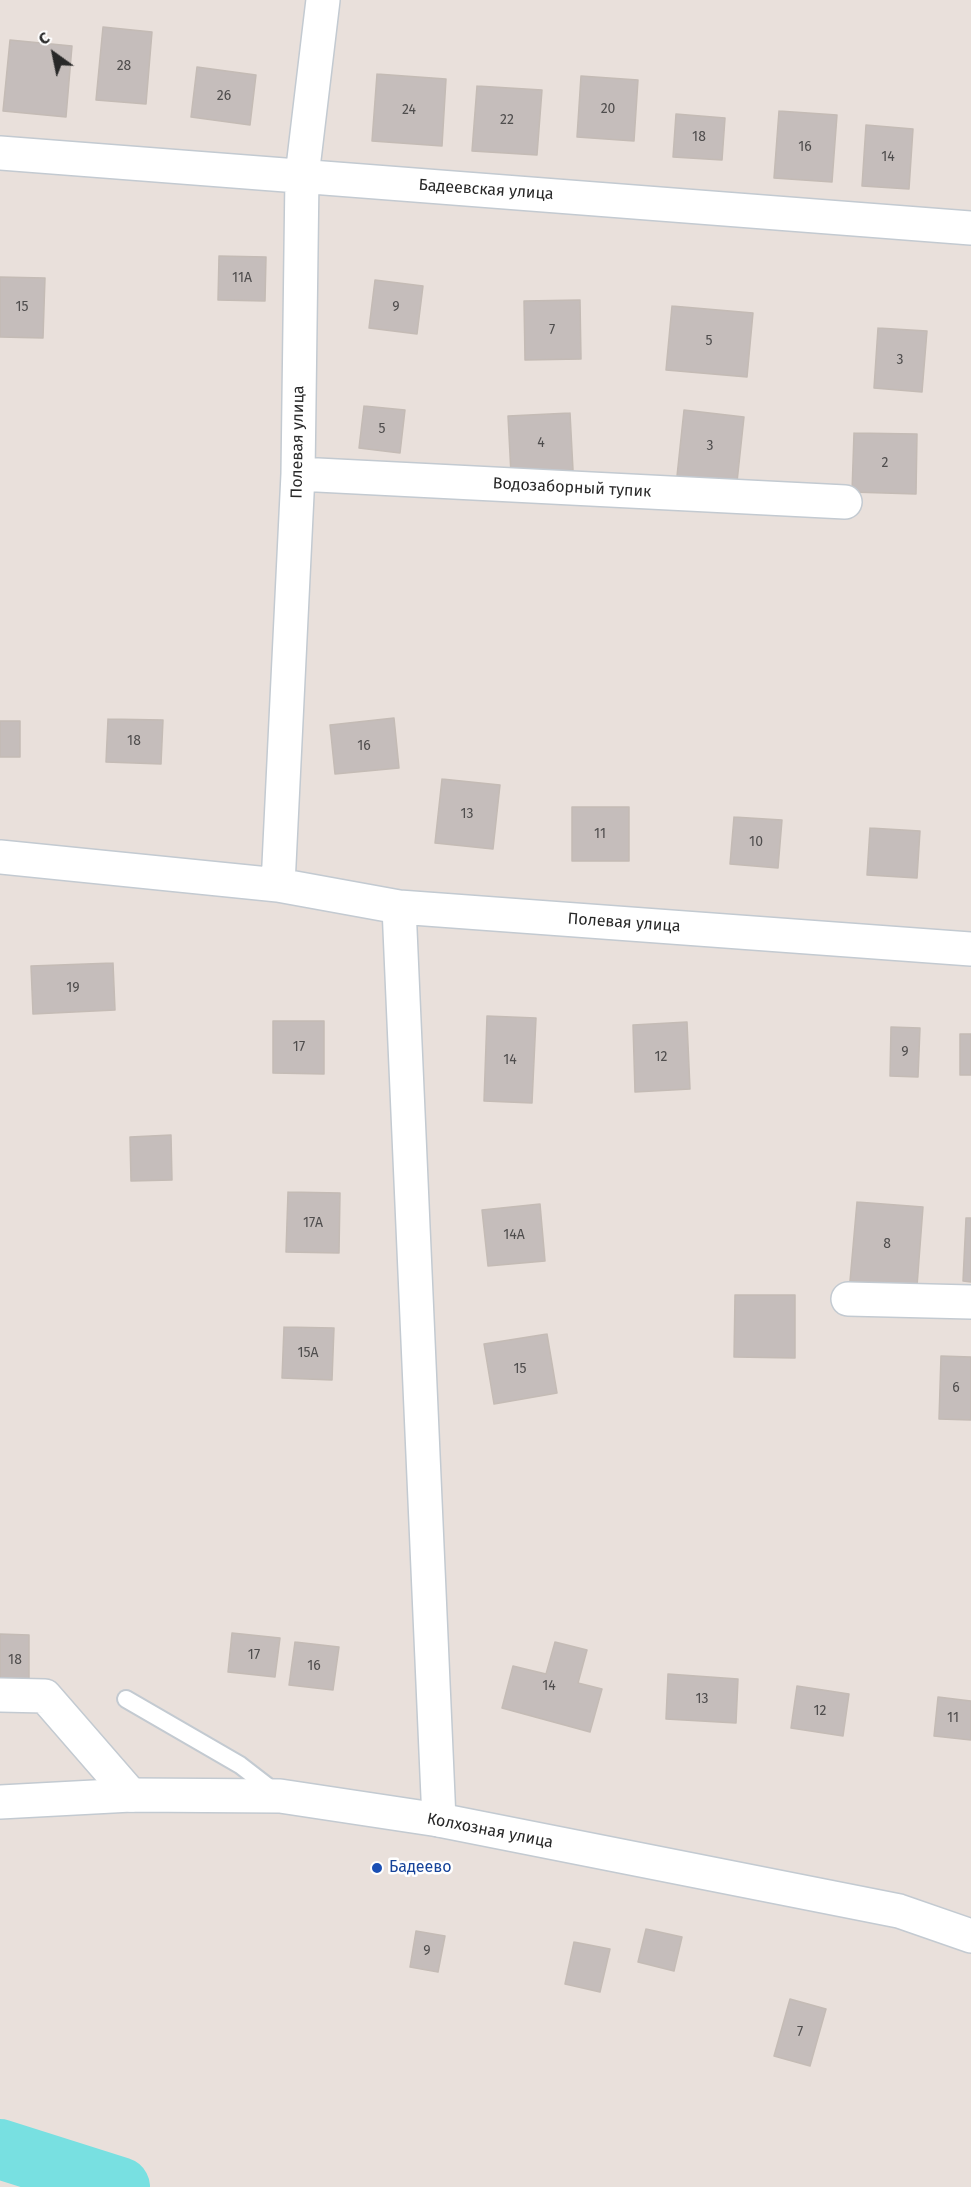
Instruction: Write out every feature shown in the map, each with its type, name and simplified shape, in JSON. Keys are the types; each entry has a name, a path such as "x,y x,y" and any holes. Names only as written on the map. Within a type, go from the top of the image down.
{"street":[{"name":"Полевая улица","path":"278,885 298,474 302,176 323,0"},
{"name":"Бадеевская улица","path":"0,153 971,228"},
{"name":"Водозаборный тупик","path":"298,474 845,502"},
{"name":"Полевая улица","path":"0,857 278,885 399,907 971,949"},
{"path":"399,907 439,1820"},
{"path":"848,1299 971,1302"},
{"path":"0,1695 45,1696 131,1795"},
{"name":"Колхозная улица","path":"0,1802 131,1795 280,1796 439,1820 899,1911 971,1936"}],"lane":[{"path":"126,1699 240,1765 280,1796"}],"building":[{"path":"103,27 152,32 146,104 96,100"},
{"path":"10,40 72,46 66,117 3,111"},
{"path":"197,67 256,75 250,125 191,117"},
{"path":"377,74 446,79 442,146 372,141"},
{"path":"581,76 638,80 634,141 577,137"},
{"path":"477,86 542,90 537,155 472,151"},
{"path":"779,111 837,115 832,182 774,178"},
{"path":"676,114 725,118 722,160 673,157"},
{"path":"866,125 913,129 909,189 862,186"},
{"path":"219,256 266,257 265,301 218,300"},
{"path":"0,277 45,278 43,338 0,337"},
{"path":"375,280 423,286 417,334 369,328"},
{"path":"580,300 581,359 525,360 524,301"},
{"path":"672,306 753,313 747,377 666,370"},
{"path":"878,328 927,331 922,392 874,388"},
{"path":"364,406 405,410 400,453 359,448"},
{"path":"684,410 744,417 737,482 677,476"},
{"path":"570,413 573,470 511,474 508,416"},
{"path":"854,433 917,434 916,494 852,492"},
{"path":"394,718 399,768 335,774 330,725"},
{"path":"108,719 163,720 161,764 106,762"},
{"path":"0,721 20,721 20,757 0,757"},
{"path":"442,779 500,785 493,849 435,843"},
{"path":"572,807 629,807 629,861 572,861"},
{"path":"734,817 782,820 778,868 730,864"},
{"path":"870,828 920,831 917,878 867,875"},
{"path":"113,963 115,1010 33,1014 31,966"},
{"path":"487,1016 536,1018 532,1103 484,1101"},
{"path":"273,1021 324,1021 324,1074 273,1073"},
{"path":"687,1022 690,1089 635,1092 633,1025"},
{"path":"891,1027 920,1028 918,1077 890,1076"},
{"path":"960,1034 971,1034 971,1075 960,1075"},
{"path":"171,1135 172,1180 131,1181 130,1137"},
{"path":"288,1192 340,1193 339,1253 286,1252"},
{"path":"857,1202 923,1207 917,1286 850,1281"},
{"path":"540,1204 545,1261 488,1266 482,1210"},
{"path":"966,1218 971,1218 971,1282 963,1281"},
{"path":"735,1295 795,1295 795,1358 734,1357"},
{"path":"284,1327 334,1328 332,1380 282,1378"},
{"path":"547,1334 557,1393 494,1404 484,1344"},
{"path":"941,1356 971,1357 971,1420 939,1419"},
{"path":"232,1633 280,1638 275,1677 228,1672"},
{"path":"0,1634 29,1635 29,1686 0,1686"},
{"path":"295,1642 339,1647 333,1690 289,1685"},
{"path":"555,1642 587,1650 578,1683 602,1689 590,1732 502,1708 513,1666 546,1674"},
{"path":"668,1674 738,1679 736,1723 666,1719"},
{"path":"797,1686 849,1694 843,1736 791,1728"},
{"path":"938,1697 971,1701 971,1740 934,1736"},
{"path":"646,1929 682,1937 674,1971 638,1962"},
{"path":"416,1931 445,1936 438,1972 410,1967"},
{"path":"574,1942 610,1949 600,1992 565,1984"},
{"path":"790,1999 826,2009 810,2066 774,2056"}],"waterway":[{"path":"0,2149 120,2187"}],"place":[{"name":"Бадеево","path":"377,1868"}]}
